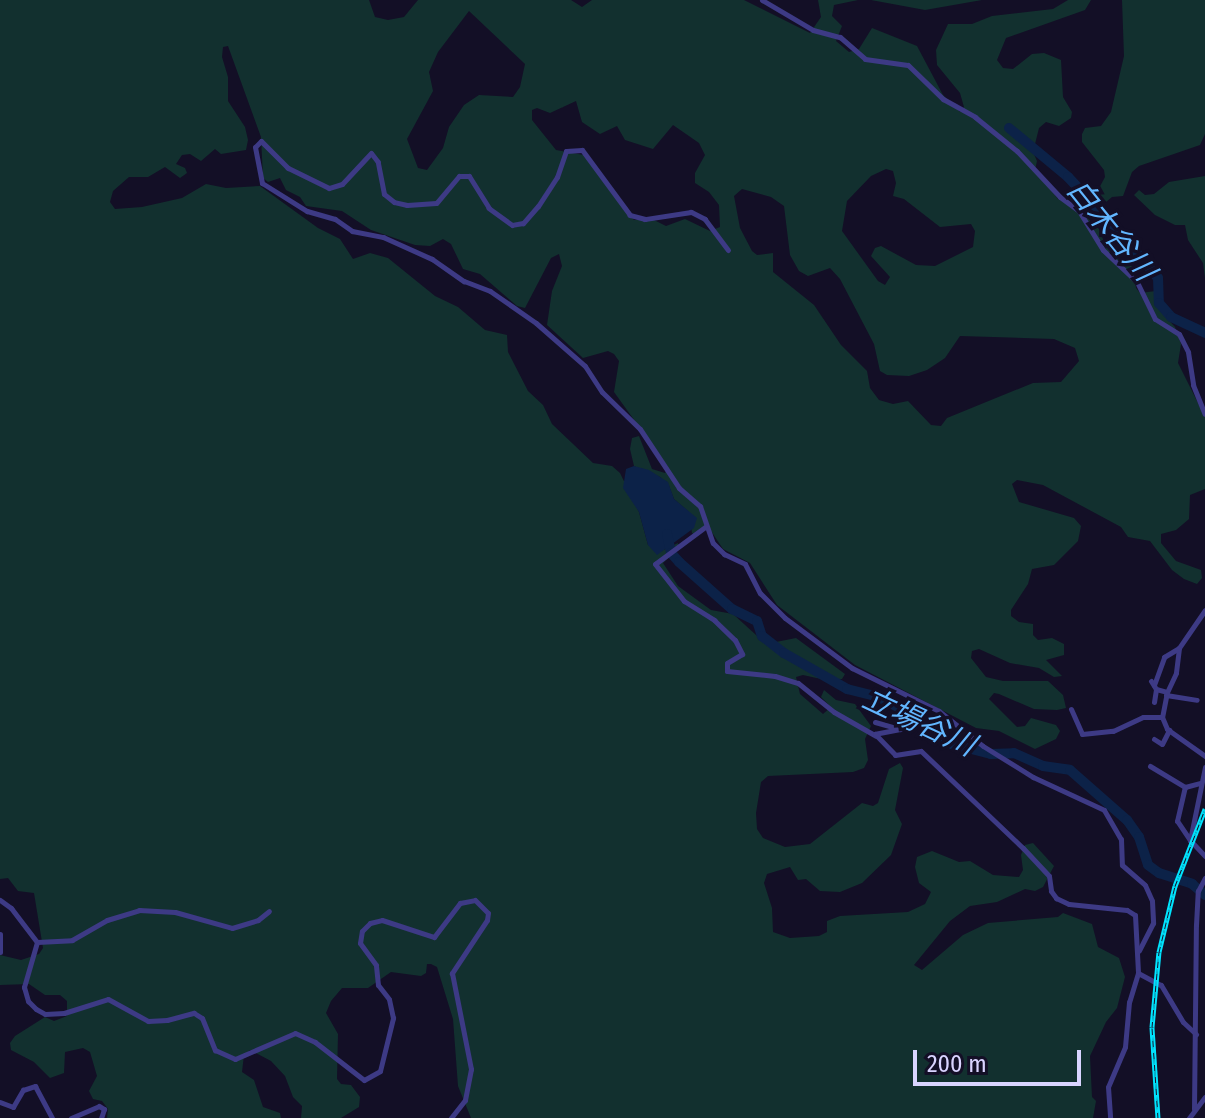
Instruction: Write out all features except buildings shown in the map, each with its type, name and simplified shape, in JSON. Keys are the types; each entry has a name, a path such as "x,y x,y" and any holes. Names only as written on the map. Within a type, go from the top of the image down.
{"street":[{"path":"762,0 813,30 840,37 865,59 908,65 943,99 975,117 1017,151 1060,197 1079,211 1103,250 1137,282 1155,319 1179,334 1188,352 1193,385 1205,414"},
{"path":"728,250 708,222 691,212 645,219 630,215 614,189 582,150 566,151 557,177 538,206 523,223 512,225 489,208 469,176 453,180 436,203 407,205 394,202 384,194 378,162 371,153 342,184 329,188 288,168 261,141 255,147 262,183 317,216 335,219 352,231 383,237 432,259 464,281 490,291 536,323 585,366 602,392 640,429 679,488 700,506 705,527 718,549 749,569 760,593 785,618 852,668 939,711 983,746 1033,777 1104,810 1123,844 1122,865 1145,885 1152,901 1153,923 1139,951"},
{"path":"705,527 655,564 684,601 714,620 735,640 742,654 727,663 727,671 775,676 798,683 834,712 876,736 899,757 914,749 927,756 1049,876 1051,891 1056,898 1069,904 1094,904 1132,911 1137,920 1138,973 1129,1002 1125,1047 1108,1087 1110,1118"},
{"path":"1205,610 1179,648 1176,673 1162,717 1169,730 1205,756"},
{"path":"1154,702 1154,685 1167,653 1179,648"},
{"path":"1154,685 1167,694 1197,700"},
{"path":"1071,709 1082,734 1107,733 1143,717 1162,717"},
{"path":"875,722 900,729 879,731 876,736"},
{"path":"1120,738 1122,727"},
{"path":"1154,739 1162,744 1169,730"},
{"path":"1150,766 1185,787 1200,783"},
{"path":"1190,840 1205,767"},
{"path":"1185,787 1177,825 1205,856"},
{"path":"1194,1109 1198,891 1205,878"},
{"path":"0,900 11,908 37,942"},
{"path":"37,942 24,991 28,1001 45,1014 64,1013 108,999 148,1021 194,1013 202,1018 215,1050 235,1059 295,1033 315,1042 364,1080 380,1071 393,1018 389,999 378,985 376,965 360,943 362,931 370,923 382,920 434,937 460,903 475,900 488,913 487,920 452,973 471,1069 465,1100 451,1118"},
{"path":"37,942 72,940 107,920 139,910 175,912 232,928 258,920 269,911"},
{"path":"1197,914 1205,920"},
{"path":"0,934 0,952"},
{"path":"1138,973 1161,985 1183,1022 1196,1034"},
{"path":"0,1102 13,1107 23,1090 35,1086 52,1118"},
{"path":"1189,1118 1205,1097"},
{"path":"71,1118 99,1106 104,1109 101,1118"}],"green space":[{"path":"0,0 369,0 375,17 388,20 404,17 418,0 571,0 582,7 592,0 744,0 810,33 821,17 818,0 858,0 834,5 832,16 842,26 836,41 849,52 859,49 872,28 917,46 943,95 960,112 964,107 960,93 937,65 936,50 948,24 972,24 992,16 1053,9 1068,0 1091,0 1085,10 1006,38 997,60 1003,68 1013,69 1032,54 1044,53 1061,60 1063,97 1072,112 1071,118 1059,126 1046,122 1039,128 1033,152 1037,161 1035,170 1058,199 1080,211 1099,229 1106,247 1133,267 1136,288 1140,293 1156,291 1165,316 1175,327 1181,344 1178,363 1205,417 1205,489 1190,495 1189,519 1176,530 1161,534 1161,543 1176,561 1201,570 1202,578 1197,584 1184,579 1172,570 1150,541 1128,537 1121,527 1043,485 1017,480 1012,484 1019,502 1074,518 1081,526 1078,541 1054,565 1032,569 1028,584 1011,610 1011,616 1019,622 1033,624 1033,635 1038,640 1052,638 1064,644 1064,655 1046,660 1062,676 1054,677 1039,668 1010,663 979,649 972,651 971,658 986,677 1003,681 1048,681 1063,695 1066,708 1057,710 1034,709 994,693 989,699 1017,727 1025,726 1031,718 1056,725 1060,731 1056,739 1035,749 999,731 976,728 855,665 777,605 750,563 723,549 707,525 697,536 692,533 689,512 674,499 669,486 660,477 634,466 630,449 632,438 639,436 652,469 665,473 668,467 614,392 619,361 608,351 583,358 547,325 552,291 562,266 559,254 551,258 525,308 517,306 480,274 463,269 451,244 443,239 430,246 415,245 371,230 342,211 306,206 300,197 286,190 280,178 268,182 263,178 261,137 228,46 223,47 222,57 228,77 228,101 245,127 248,140 246,150 221,154 215,149 201,161 190,154 182,155 176,164 185,168 187,173 180,178 165,167 148,177 129,177 113,191 110,202 115,209 142,207 182,198 206,184 226,188 260,186 318,228 340,239 353,259 370,253 388,258 435,296 458,307 485,330 507,335 508,352 528,391 543,405 552,424 593,463 612,466 620,473 639,512 648,545 663,550 678,543 679,548 663,563 678,586 711,610 733,614 766,644 796,638 845,674 842,679 830,681 803,675 796,677 800,694 823,714 831,707 821,697 824,690 836,700 855,704 871,726 865,739 868,760 864,768 853,772 768,776 761,782 756,813 757,829 763,838 785,847 810,844 862,803 873,806 878,803 889,769 900,763 903,768 895,810 902,824 891,855 862,883 840,892 820,891 806,879 798,880 790,867 767,874 764,883 772,908 773,932 790,938 819,936 827,932 827,921 840,916 908,912 925,904 931,892 919,883 915,867 917,857 932,851 959,862 970,861 993,875 1019,877 1023,870 1021,855 1025,845 1033,843 1054,866 1043,887 1035,891 1025,889 997,902 970,906 950,921 914,965 922,970 963,935 988,923 1058,917 1063,913 1092,924 1098,947 1119,958 1125,977 1117,1008 1106,1022 1090,1056 1092,1097 1096,1101 1093,1118 471,1118 458,1086 453,1019 437,967 427,964 426,973 421,976 391,972 368,988 342,988 331,1001 326,1013 338,1034 337,1079 341,1084 351,1085 360,1097 359,1107 341,1118 301,1118 302,1106 293,1097 285,1076 271,1061 250,1050 244,1055 242,1072 254,1080 263,1107 280,1113 281,1118 107,1118 108,1109 102,1101 93,1099 89,1091 97,1076 90,1052 83,1048 65,1052 64,1073 50,1078 34,1062 11,1050 10,1043 15,1036 45,1017 54,1021 67,1016 67,1001 60,995 45,995 29,984 0,985 0,955 21,960 39,954 43,948 34,893 18,891 8,878 0,879","holes":["469,11 525,64 520,87 513,97 479,95 464,105 449,127 443,148 427,170 418,168 407,139 433,91 429,72 438,52","576,101 582,122 600,134 617,126 625,140 653,149 673,125 699,143 705,155 695,173 695,183 709,192 719,205 720,227 710,231 685,219 666,226 654,220 634,220 584,155 556,150 532,120 532,110 537,108 550,113","886,169 893,171 896,183 893,196 904,199 940,227 971,224 975,231 973,247 935,266 916,265 881,246 875,248 871,256 890,277 885,285 878,281 842,231 847,201 871,176","742,189 771,197 784,206 790,255 799,271 808,276 830,268 840,279 874,344 880,371 887,375 909,376 927,370 945,358 960,336 1054,339 1075,348 1079,361 1061,382 1033,383 947,418 941,426 931,425 908,401 893,404 879,400 870,388 867,371 841,345 814,305 773,272 773,253 757,255 752,251 740,228 734,196"]},
{"path":"871,0 982,0 925,10"},
{"path":"1122,0 1205,0 1205,134 1200,145 1139,166 1132,172 1123,196 1112,197 1106,202 1097,192 1105,177 1104,170 1082,142 1082,134 1085,128 1101,126 1111,112 1124,56"},
{"path":"1205,176 1205,278 1203,263 1188,240 1185,225 1175,225 1155,215 1134,195 1139,190 1145,195 1154,194 1169,182"}],"water":[{"path":"634,466 649,470 668,482 674,499 697,518 694,528 657,555 648,545 639,512 623,488 626,469"}],"waterway":[{"name":"白木谷川","path":"1009,128 1068,177 1111,223 1158,278 1159,303 1171,317 1205,333"},
{"name":"立場谷川","path":"667,534 671,553 679,562 732,609 757,621 762,636 784,653 847,689 879,697 911,714 952,744 991,754 1014,753 1043,766 1070,770 1127,820 1139,837 1148,865 1159,873 1192,884 1205,895"}],"railway":[{"path":"1158,1118 1152,1027 1159,952 1175,886 1205,809"}]}
